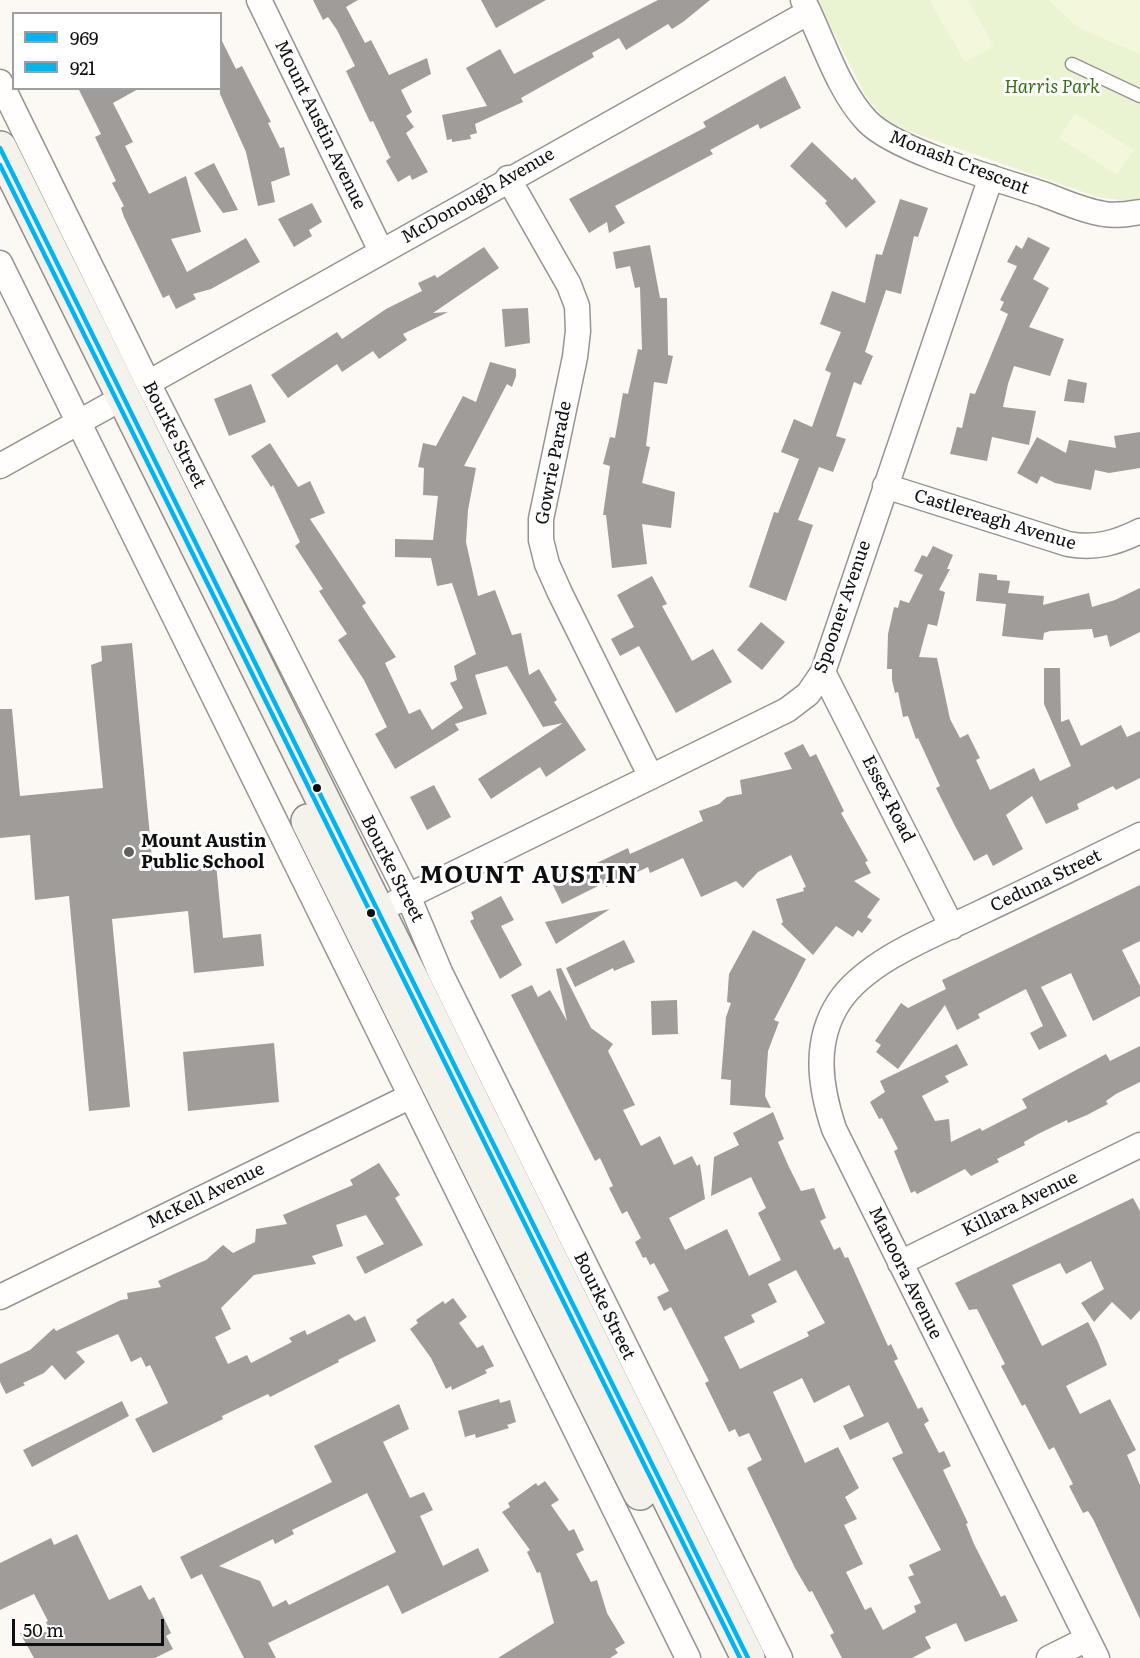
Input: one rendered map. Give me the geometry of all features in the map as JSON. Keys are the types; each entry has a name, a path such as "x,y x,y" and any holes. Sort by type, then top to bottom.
{"main road":[{"name":"Bourke Street","path":"0,148 113,402 368,916 748,1658"},
{"name":"Bourke Street","path":"0,197 113,402"},
{"name":"Bourke Street","path":"368,916 722,1658"}],"street":[{"name":"Mount Austin Avenue","path":"259,0 381,251"},
{"name":"McDonough Avenue","path":"0,466 381,251 806,6"},
{"name":"Monash Crescent","path":"806,6 848,93 867,121 895,141 991,177 1102,214 1122,215 1140,212"},
{"name":"Bourke Street","path":"0,82 113,402 411,1096 688,1658"},
{"name":"Spooner Avenue","path":"368,916 787,710 808,694 823,672 991,177"},
{"name":"Gowrie Parade","path":"508,178 569,285 577,306 578,331 575,357 545,493 541,540 547,564 560,593 651,777"},
{"name":"Bourke Street","path":"0,263 113,402 408,896 446,983 780,1658"},
{"name":"Castlereagh Avenue","path":"885,486 1068,544 1087,547 1104,545 1140,531"},
{"name":"Essex Road","path":"823,672 952,927"},
{"name":"Ceduna Street","path":"952,927 1140,835"},
{"name":"Manoora Avenue","path":"952,927 887,960 861,978 839,1003 826,1032 820,1063 823,1095 834,1129 1092,1648"},
{"name":"McKell Avenue","path":"0,1297 411,1096"},
{"name":"Killara Avenue","path":"900,1263 1140,1145"},
{"path":"1049,1658 1092,1648"}],"lane":[{"path":"1072,64 1140,96"}],"green space":[{"name":"Harris Park","path":"817,0 1140,0 1140,198 1126,201 1097,197 908,131 885,119 866,97"},
{"path":"929,0 968,0 994,46 965,62"},
{"path":"1049,0 1140,0 1140,54 1077,27"},
{"path":"1075,113 1134,150 1117,175 1059,138"}],"building":[{"path":"313,0 358,0 346,7 365,43 371,40 389,75 427,58 431,74 401,90 412,112 406,116 414,127 406,133 428,172 412,180 410,175 398,182 386,161 392,156 390,157 373,121 370,122 346,71 355,66 337,30 328,17 323,20"},
{"path":"481,0 546,0 496,28"},
{"path":"658,0 710,0 672,29 668,24 626,50 619,38 592,53 594,57 521,98 523,102 475,124 477,133 470,135 471,139 452,142 452,139 447,140 442,115 487,106 466,68 500,49 514,74"},
{"path":"222,41 236,69 242,66 271,122 268,123 280,148 284,147 290,175 271,182 275,202 258,206 246,152 220,94 222,90"},
{"path":"785,76 801,108 760,129 758,124 710,150 713,154 615,206 625,223 609,233 607,222 589,233 569,199 706,127 703,122"},
{"path":"79,90 136,90 113,103 133,142 125,146 149,194 186,176 201,232 171,239 187,272 246,238 260,262 211,289 193,294 196,299 176,309 169,295 163,298 124,217 121,208 124,206 112,183 116,181 95,137 101,134"},
{"path":"812,142 852,180 855,177 876,202 846,228 825,203 827,201 790,166"},
{"path":"214,163 238,210 223,213 194,173"},
{"path":"900,199 928,208 918,237 914,236 901,294 886,290 865,352 873,356 861,385 854,382 836,436 846,439 833,472 819,467 798,520 813,525 786,601 749,587 774,512 778,513 799,459 781,452 794,419 812,427 831,373 825,370 841,332 820,324 832,291 865,303 876,254 882,255"},
{"path":"312,203 322,222 309,230 312,236 294,247 278,219"},
{"path":"1028,237 1050,248 1033,279 1049,288 1029,327 1064,339 1050,376 1014,366 1008,384 1003,407 1036,411 1029,445 992,437 987,461 950,454 957,427 962,428 970,393 975,394 1008,314 1000,310 1004,302 1000,300 1017,266 1007,262 1016,245 1022,249"},
{"path":"650,245 660,298 667,298 668,355 673,356 667,384 654,382 646,446 650,447 642,483 675,492 671,528 642,524 647,564 612,568 606,515 603,515 610,466 603,464 610,437 615,438 623,393 628,394 638,349 642,350 640,287 635,288 630,266 616,269 613,252"},
{"path":"484,247 499,268 433,313 448,312 403,334 407,340 379,359 373,351 342,372 337,364 288,398 271,375 337,332 342,339 386,309 422,291 418,283 435,275 437,278"},
{"path":"528,308 530,343 505,347 502,309"},
{"path":"490,362 516,369 516,376 512,387 507,384 464,466 476,468 468,510 466,542 478,596 495,590 512,635 521,633 529,675 539,669 557,700 554,702 586,750 546,777 540,767 491,799 478,779 563,723 543,727 507,666 475,675 487,714 455,724 459,730 395,769 375,734 387,727 364,680 338,640 347,634 319,591 323,589 295,546 300,542 273,485 271,487 251,456 270,443 298,487 310,481 325,513 310,519 366,603 362,606 396,657 385,663 409,714 420,709 432,730 463,708 450,683 457,680 454,666 476,654 452,583 437,586 431,558 395,557 395,539 433,540 438,496 423,495 424,468 418,467 423,443 436,446 463,396 476,402"},
{"path":"1068,379 1087,383 1084,403 1064,401"},
{"path":"251,384 266,422 229,436 214,399"},
{"path":"1140,432 1140,468 1109,473 1095,470 1091,490 1055,483 1041,476 1037,484 1017,473 1037,437 1066,453 1069,440 1116,448 1114,436"},
{"path":"933,546 953,555 947,569 950,569 939,590 945,592 937,626 928,624 919,657 937,658 950,719 960,738 968,734 980,758 976,760 990,790 1034,768 1040,781 1071,766 1044,704 1044,668 1060,668 1061,722 1069,719 1081,746 1121,725 1127,737 1140,731 1140,778 1116,790 1113,786 1077,804 1079,809 1046,824 1032,796 1006,815 1023,849 993,866 987,854 974,861 956,828 936,788 940,786 918,738 916,739 908,716 903,717 898,692 895,693 892,680 892,669 887,669 888,634 894,607 898,608 900,600 909,603 923,575 914,571 922,555 927,557"},
{"path":"979,573 997,575 997,580 1010,581 1008,593 1044,596 1043,605 1089,593 1092,607 1115,600 1140,588 1140,632 1110,647 1107,635 1094,638 1092,629 1050,631 1044,633 1043,640 1002,636 1006,604 976,601"},
{"path":"652,576 667,604 662,606 692,661 713,649 732,682 676,713 639,646 620,656 611,639 634,627 617,595"},
{"path":"761,622 785,642 762,670 737,650"},
{"path":"132,643 153,869 216,863 223,938 261,934 264,966 194,973 188,911 112,919 130,1107 89,1111 69,896 35,900 30,835 0,838 0,709 12,709 20,796 103,788 91,665 102,661 101,646"},
{"path":"803,744 810,757 816,754 844,811 841,813 868,861 865,862 871,873 854,881 880,899 867,917 872,920 862,933 858,930 853,937 836,926 813,955 781,924 783,922 776,899 804,891 803,888 806,887 791,855 758,872 743,888 736,881 701,897 683,858 650,873 648,867 606,887 604,883 562,904 550,879 569,869 572,875 628,848 630,854 703,821 699,811 719,804 727,797 742,794 740,780 792,769 784,753"},
{"path":"434,785 451,817 427,830 410,797"},
{"path":"1140,885 1140,941 1122,950 1140,986 1140,996 1093,1021 1071,973 1041,987 1067,1036 1039,1050 1030,1033 1043,1026 1026,989 978,1014 980,1018 957,1030 945,1005 898,1069 876,1052 881,1045 875,1041 901,1003 908,1008 946,989 942,980"},
{"path":"501,896 514,920 501,926 522,965 500,979 470,921 474,919 471,912"},
{"path":"610,909 556,944 545,922"},
{"path":"753,930 806,959 774,1020 779,1022 768,1051 765,1096 771,1108 730,1105 731,1080 721,1079 726,1017 731,1003 727,1002 729,974"},
{"path":"624,940 635,962 614,971 613,968 575,987 566,968"},
{"path":"561,968 591,1028 613,1044 608,1051 635,1105 623,1110 641,1146 660,1136 674,1165 692,1156 697,1166 700,1164 705,1199 669,1218 685,1250 727,1229 749,1276 781,1260 758,1213 766,1208 751,1177 711,1196 714,1157 739,1145 733,1133 773,1112 784,1139 778,1142 789,1167 801,1191 814,1188 826,1218 820,1221 834,1250 840,1247 845,1258 848,1257 888,1346 891,1344 898,1359 894,1361 918,1409 922,1407 929,1421 924,1424 939,1453 944,1451 951,1466 943,1470 968,1523 966,1524 974,1544 1001,1597 1005,1595 1018,1621 965,1642 956,1623 925,1637 931,1648 912,1658 842,1658 830,1635 834,1633 812,1591 809,1592 795,1568 747,1468 762,1460 749,1433 739,1437 735,1429 729,1432 705,1383 709,1381 671,1307 664,1311 657,1297 669,1291 654,1263 650,1265 646,1257 643,1258 635,1242 641,1238 627,1211 622,1214 609,1188 613,1186 600,1158 595,1161 511,995 532,985 538,997 550,990 567,1021 556,969","holes":["796,1270 825,1323 807,1332 809,1336 740,1369 724,1337 755,1322 751,1315 777,1302 768,1284","802,1378 814,1403 849,1385 864,1416 843,1426 850,1440 888,1422 903,1453 892,1458 941,1550 909,1565 914,1575 908,1577 921,1603 914,1606 916,1612 883,1630 871,1607 865,1610 846,1572 863,1564 844,1525 857,1519 845,1497 859,1488 838,1447 805,1463 773,1392"]},
{"path":"677,1000 678,1034 652,1035 651,1001"},
{"path":"274,1043 279,1102 188,1111 183,1052"},
{"path":"957,1044 968,1065 945,1076 949,1082 922,1096 935,1121 949,1119 951,1142 980,1128 982,1131 1027,1108 1022,1099 1106,1054 1110,1061 1140,1046 1140,1082 1116,1094 1106,1101 1108,1104 1087,1115 1068,1123 1067,1120 1038,1134 1024,1142 1025,1145 997,1159 999,1162 971,1176 965,1169 917,1194 915,1191 911,1193 894,1151 898,1149 882,1118 879,1119 870,1102 885,1092 880,1081"},
{"path":"379,1163 400,1195 395,1198 423,1245 365,1274 356,1257 384,1244 366,1215 336,1225 343,1246 312,1256 316,1264 254,1275 221,1308 231,1329 215,1337 228,1364 247,1355 251,1363 292,1342 289,1338 305,1330 307,1335 349,1314 355,1321 365,1316 376,1341 270,1397 268,1394 222,1416 223,1419 153,1453 135,1419 168,1403 150,1365 146,1367 141,1357 131,1362 118,1334 76,1352 85,1362 65,1380 52,1365 44,1373 23,1383 25,1385 6,1394 0,1382 0,1364 30,1350 54,1328 56,1331 121,1300 128,1299 127,1293 161,1287 158,1281 206,1260 223,1245 233,1253 255,1242 256,1229 287,1224 283,1215 353,1185 350,1180"},
{"path":"1133,1198 1140,1211 1140,1310 1131,1320 1112,1302 1094,1322 1081,1303 1104,1289 1091,1261 1066,1274 1060,1263 1012,1285 1042,1346 1088,1322 1107,1365 1066,1386 1080,1414 1110,1399 1136,1450 1127,1455 1140,1485 1140,1619 1093,1519 1088,1511 1083,1513 1069,1486 1073,1484 1054,1447 1049,1450 1025,1404 1022,1406 1001,1366 1005,1364 977,1309 969,1310 955,1283"},
{"path":"453,1298 467,1317 459,1323 477,1348 483,1345 494,1366 485,1370 487,1373 452,1390 451,1386 446,1389 431,1358 410,1329 418,1323 416,1320 443,1301 445,1304"},
{"path":"499,1399 500,1403 510,1400 516,1422 507,1425 509,1428 476,1438 475,1434 465,1437 458,1411"},
{"path":"122,1401 129,1416 32,1467 23,1450"},
{"path":"399,1404 409,1429 383,1442 410,1498 424,1492 433,1510 420,1516 443,1566 478,1548 489,1571 402,1614 388,1585 268,1643 276,1658 244,1658 202,1574 191,1579 180,1557 332,1482 314,1446","holes":["367,1493 396,1552 289,1605 286,1600 273,1607 260,1581 219,1566 273,1539 275,1544 294,1534 292,1530"]},
{"path":"545,1481 559,1500 551,1505 569,1531 574,1529 584,1550 576,1554 591,1582 597,1580 607,1613 625,1643 615,1649 618,1653 610,1658 498,1658 554,1623 540,1572 537,1573 527,1552 530,1550 502,1512 510,1507 508,1503 536,1483 538,1486"},
{"path":"77,1534 109,1600 141,1585 149,1600 154,1597 171,1633 166,1636 173,1649 155,1658 34,1658 20,1633 51,1632 46,1622 48,1621 34,1594 0,1610 0,1563 51,1538 54,1545"}],"transit line":[{"name":"969","path":"0,148 748,1658"},
{"name":"921","path":"0,165 740,1658"}],"place":[{"name":"Mount Austin Public School","path":"129,852"}],"district":[{"name":"MOUNT AUSTIN","path":"529,876"}]}
